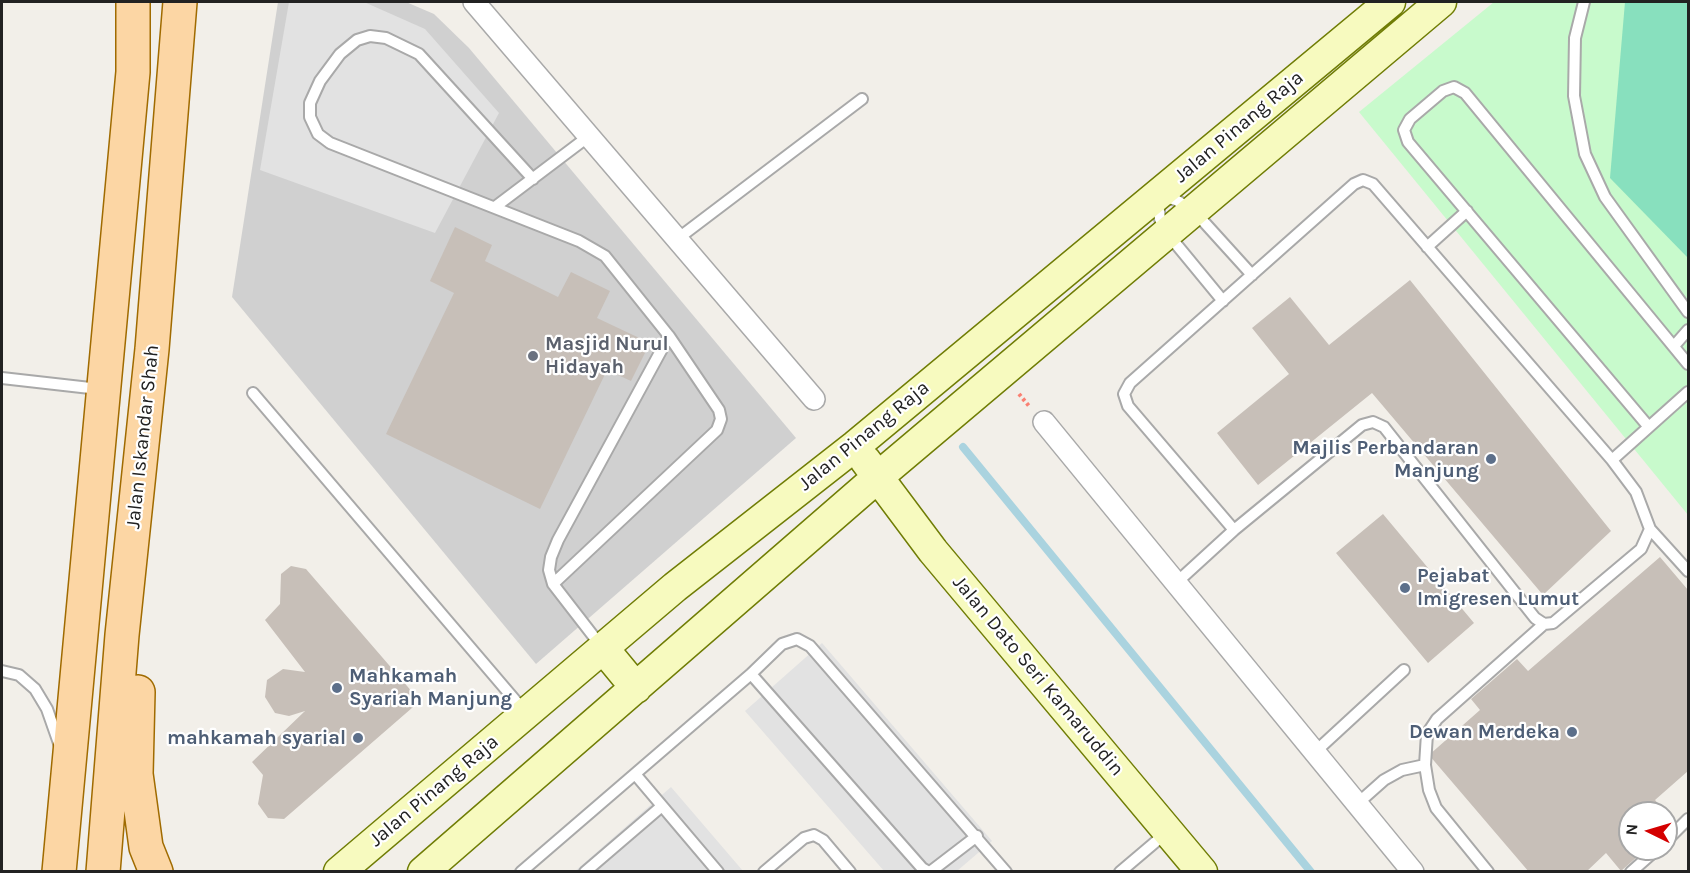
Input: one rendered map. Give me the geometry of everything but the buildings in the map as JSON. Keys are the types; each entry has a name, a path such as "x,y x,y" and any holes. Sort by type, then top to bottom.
{"main road":[{"path":"59,869 133,72 133,2"},
{"name":"Jalan Iskandar Shah","path":"103,872 122,635 141,456 179,39 180,2"},
{"name":"Jalan Pinang Raja","path":"339,872 675,587 855,446 1390,2"},
{"name":"Jalan Pinang Raja","path":"423,872 878,477 1441,2"},
{"name":"Jalan Dato Seri Kamaruddin","path":"855,446 933,551 1202,872"},
{"path":"141,456 136,774 146,847 156,872"},
{"path":"603,648 636,688"}],"street":[{"path":"179,39 198,2"},
{"path":"474,2 814,399"},
{"path":"1044,422 1413,872"}],"lane":[{"path":"1584,2 1575,38 1574,96 1585,154 1605,197 1689,312"},
{"path":"533,179 419,54 386,38 370,36 357,39 340,54 320,81 310,103 310,117 318,134 330,143 579,241 605,256 669,336 718,410 721,419 717,430 553,584"},
{"path":"1648,426 1408,142 1404,130 1410,119 1443,91 1454,87 1465,93 1689,364"},
{"path":"676,240 862,99"},
{"path":"495,207 589,136"},
{"path":"1234,530 1128,406 1124,394 1130,383 1354,184 1363,180 1373,184 1612,460 1636,492 1650,529 1689,571"},
{"path":"1223,301 1167,233 1160,219 1157,195 1176,200 1194,211 1252,275"},
{"path":"1427,247 1467,211"},
{"path":"1674,346 1689,330"},
{"path":"603,648 553,584 549,570 558,540 669,336"},
{"path":"2,378 102,389"},
{"path":"1612,460 1689,392"},
{"path":"253,393 526,713"},
{"path":"1176,582 1234,530 1362,425 1373,422 1384,427 1535,618 1544,624"},
{"path":"1488,872 1436,808 1429,790 1425,765 1427,734 1437,719 1544,624 1553,623 1641,549 1650,529"},
{"path":"520,872 751,674 782,644 797,639 810,646 1006,872"},
{"path":"1314,752 1404,670"},
{"path":"2,671 19,675 35,689 47,709 68,769"},
{"path":"751,674 922,868 929,872 977,836"},
{"path":"1357,804 1384,780 1402,770 1425,765"},
{"path":"635,774 718,872"},
{"path":"585,872 662,806"},
{"path":"1678,830 1689,819"},
{"path":"1120,872 1168,831"},
{"path":"764,872 804,838 814,835 823,840 850,872"},
{"path":"1630,872 1643,861"}],"path":[{"path":"1000,373 1044,422"}],"shaded area":[{"path":"278,2 406,2 434,14 469,48 796,438 536,664 232,297"},
{"path":"289,2 364,2 425,29 499,113 435,233 260,170"},
{"path":"822,643 992,841 957,871 884,871 745,711"},
{"path":"671,787 743,871 574,872"}],"green space":[{"path":"1494,2 1688,2 1688,515 1359,112"},
{"path":"1625,2 1688,2 1688,258 1610,178"}],"waterway":[{"path":"963,447 1311,872"}],"place":[{"name":"Masjid Nurul Hidayah","path":"533,356"},
{"name":"Majlis Perbandaran Manjung","path":"1491,459"},
{"name":"Pejabat Imigresen Lumut","path":"1405,588"},
{"name":"Mahkamah Syariah Manjung","path":"337,688"},
{"name":"Dewan Merdeka","path":"1572,732"},
{"name":"mahkamah syarial","path":"358,738"}]}
